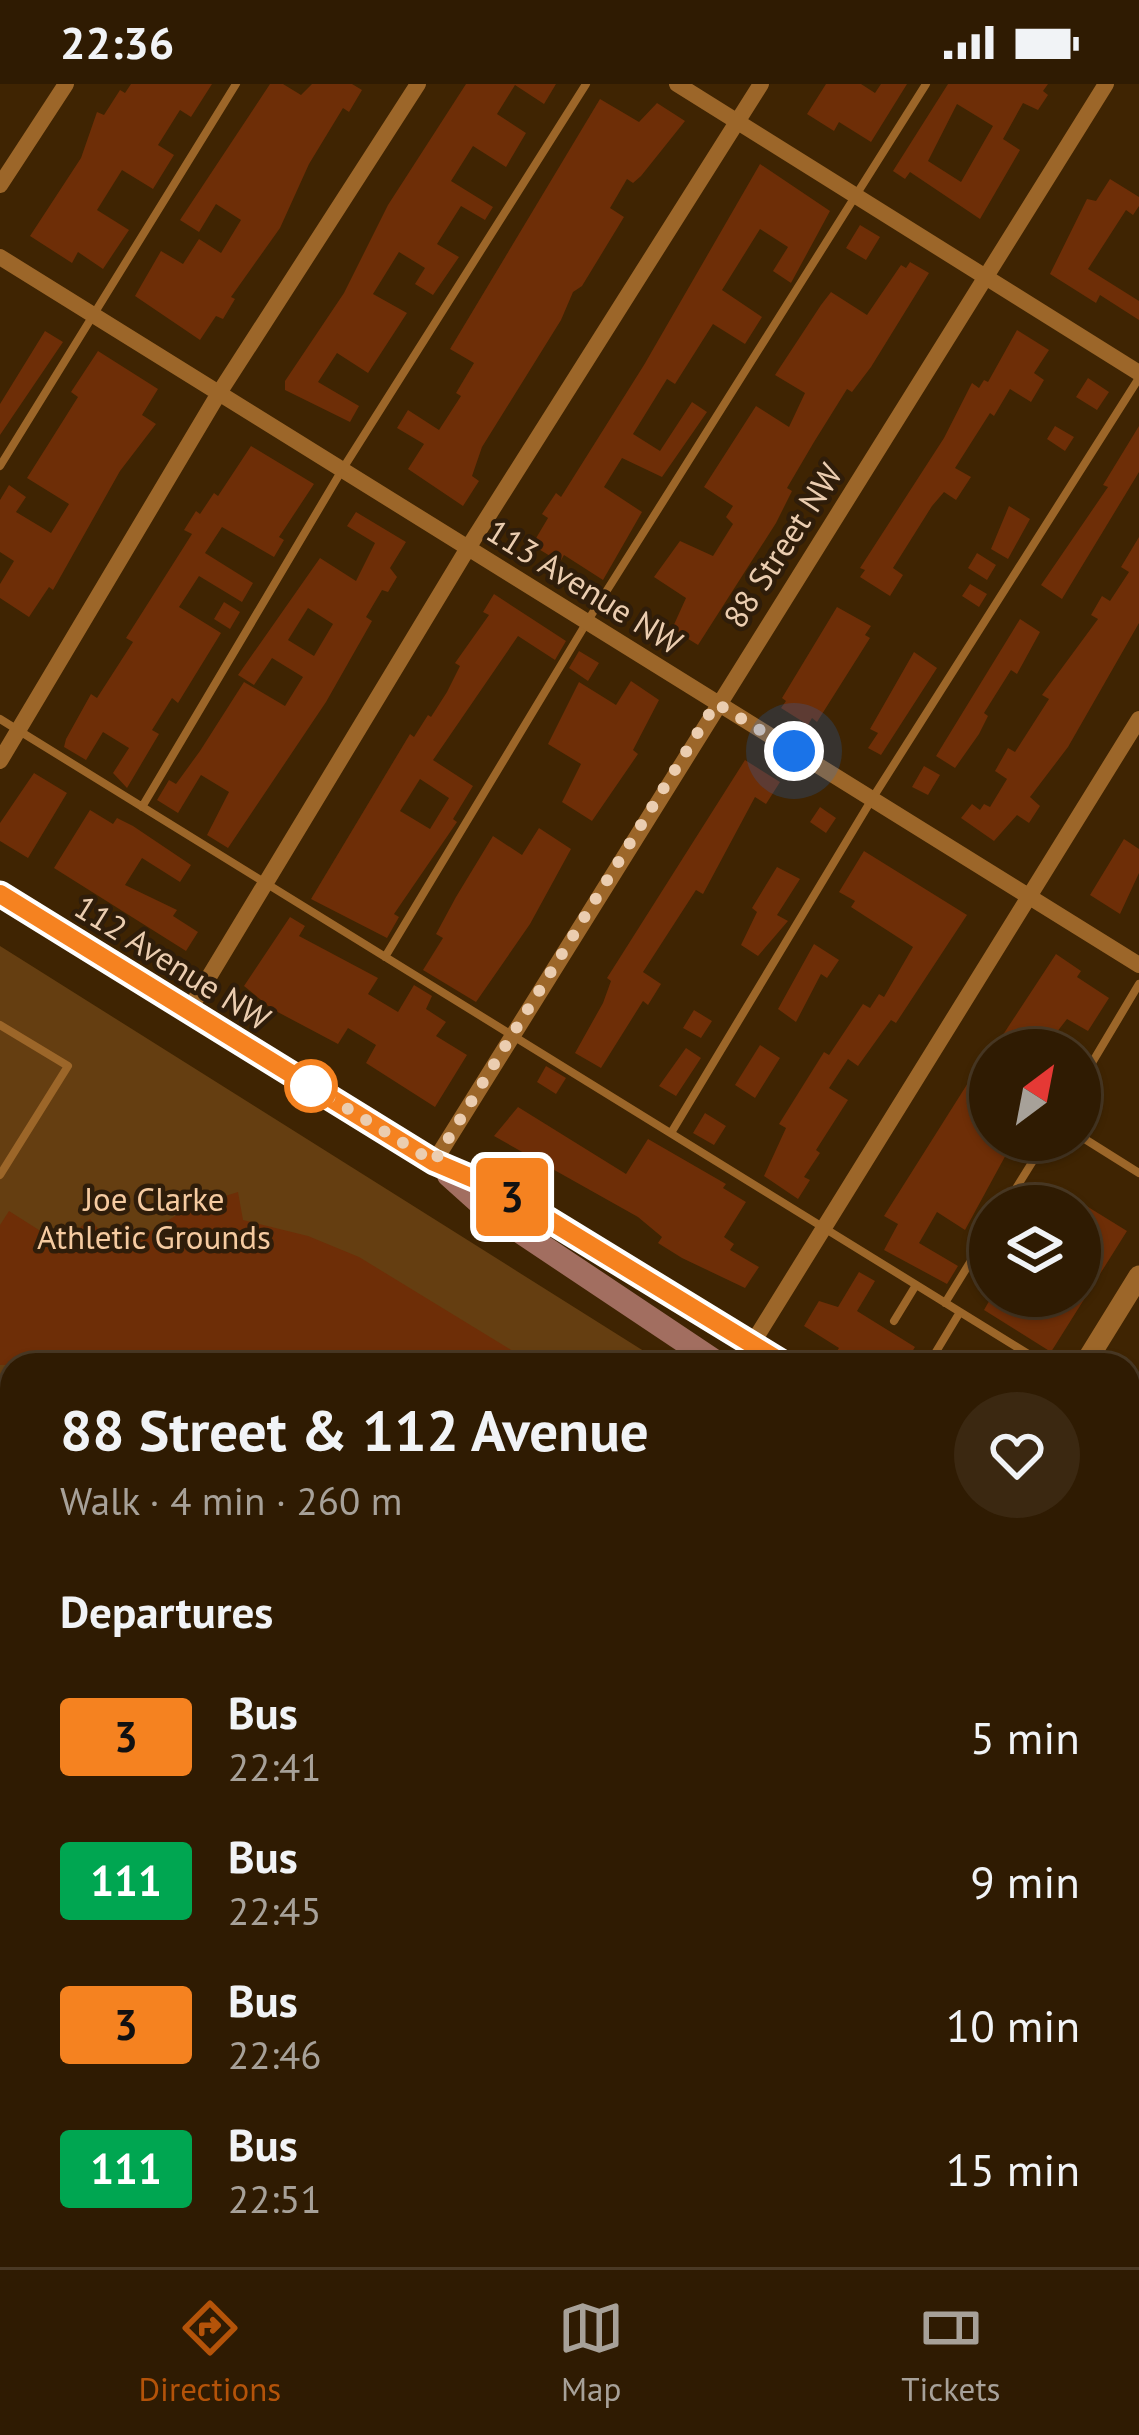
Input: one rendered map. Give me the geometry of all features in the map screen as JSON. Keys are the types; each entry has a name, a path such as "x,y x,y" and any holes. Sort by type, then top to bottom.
{"main road":[{"name":"112 Avenue NW","path":"0,894 434,1162 500,1190 767,1353"},
{"name":"112 Avenue NW","path":"434,1162 488,1210 702,1353"}],"street":[{"path":"0,185 66,84"},
{"path":"0,761 219,393 418,84"},
{"path":"677,84 1139,376"},
{"path":"189,1010 468,548 760,84"},
{"name":"88 Street NW","path":"434,1162 1106,84"},
{"name":"113 Avenue NW","path":"0,257 1139,965"},
{"path":"752,1344 1139,719"},
{"path":"1091,1353 1139,1276"}],"lane":[{"path":"0,466 236,84"},
{"path":"142,807 343,470 586,84"},
{"path":"386,957 587,622 926,84"},
{"path":"671,1133 872,799 1139,376"},
{"path":"0,719 1027,1353"},
{"path":"1101,1048 1139,984"},
{"path":"0,1025 68,1066 0,1175"},
{"path":"1101,1149 1139,1173"},
{"path":"945,1303 969,1264"},
{"path":"894,1321 916,1285"},
{"path":"935,1353 960,1312"}],"green space":[{"name":"Joe Clarke Athletic Grounds","path":"0,946 647,1353 0,1353"}],"building":[{"path":"131,84 212,84 191,117 180,110 158,145 174,155 153,189 122,170 97,210 129,230 103,269 78,252 72,263 30,236 81,158 97,112 104,115 120,90 125,93"},
{"path":"270,84 283,84 301,95 312,84 352,84 362,90 349,112 343,108 309,164 280,228 231,297 235,299 223,319 216,316 200,340 135,296 161,251 183,264 199,239 221,253 241,220 216,204 199,232 180,220"},
{"path":"466,84 556,84 544,104 515,85 497,114 526,133 506,167 473,146 451,181 493,207 485,220 461,206 437,244 459,257 433,295 415,284 425,268 399,252 373,294 407,313 368,373 337,353 318,382 359,406 350,422 285,390 285,381 344,293 388,205"},
{"path":"826,84 861,84 875,93 881,84 907,84 871,142 839,122 834,131 807,114"},
{"path":"948,84 1048,84 1043,91 1048,95 1038,110 1023,103 1003,139 1020,150 980,219 910,172 905,179 893,171","holes":["957,104 993,126 961,182 928,161"]},
{"path":"600,99 639,122 657,103 685,121 641,176 633,183 627,179 610,208 624,217 582,286 573,292 561,320 482,447 472,476 479,481 463,506 408,469 424,444 397,428 408,410 439,430 461,396 456,393 474,363 450,349"},
{"path":"760,164 830,211 791,283 773,271 788,247 760,229 722,290 762,317 745,344 713,324 675,384 667,379 633,434 660,451 692,402 707,412 662,477 622,458 604,487 642,512 603,580 564,555 560,562 532,545 548,518 542,514 556,493 561,497 644,365"},
{"path":"1110,179 1139,197 1139,206 1133,215 1126,210 1088,269 1139,301 1139,320 1100,295 1096,303 1050,274 1087,199 1096,201"},
{"path":"860,225 880,237 866,260 846,248"},
{"path":"910,262 929,273 871,367 852,392 847,389 814,442 787,488 792,491 776,523 698,645 672,629 686,598 654,577 680,541 713,556 733,524 726,517 733,506 704,487 756,406 789,427 805,393 775,375 831,292 867,315 901,265 906,268"},
{"path":"1017,330 1049,350 1034,373 1044,380 1031,402 1010,389 994,416 990,413 955,468 971,477 956,500 944,492 932,506 893,568 903,575 890,596 860,577 865,570 860,568 944,438 972,383 979,388 984,380 988,382"},
{"path":"45,331 63,342 0,435 0,404"},
{"path":"98,351 158,389 142,415 156,424 120,471 53,590 49,587 29,617 0,598 0,584 14,561 0,552 0,500 9,485 26,497 16,512 51,533 69,504 27,478 78,397 71,392"},
{"path":"1088,378 1109,392 1097,410 1076,397"},
{"path":"1055,426 1074,437 1065,451 1047,439"},
{"path":"1139,426 1139,472 1062,599 1041,585 1108,487 1103,485"},
{"path":"251,446 314,484 279,537 284,540 274,557 222,527 205,553 253,583 242,602 199,576 179,607 221,633 178,703 172,698 152,730 159,734 127,788 113,773 129,748 103,732 86,760 64,747 66,739 91,694 97,698 133,642 126,638 192,534 184,530 214,493 218,496"},
{"path":"1009,506 1030,519 1008,559 991,549"},
{"path":"356,512 406,542 390,568 397,577 388,592 382,590 366,617 372,621 326,702 228,848 207,835 229,792 201,775 178,813 157,800 169,780 176,784 244,682 285,706 303,677 272,658 254,685 238,675 320,558 356,581 375,543 347,526","holes":["308,608 333,624 314,656 288,640"]},
{"path":"1139,537 1139,623 1068,747 1030,797 1040,806 1029,823 1017,815 994,841 961,818 972,804 980,810 984,804 990,807 1007,779 995,771 1008,748 1015,752 1049,699 1042,695 1098,619 1091,615 1102,596 1110,601 1129,572 1121,567"},
{"path":"977,553 996,565 987,580 968,568"},
{"path":"970,584 987,594 979,607 962,596"},
{"path":"494,594 566,641 555,660 518,636 433,760 473,786 453,819 457,822 394,914 399,917 387,938 311,899 410,734 414,737 447,692 460,666 455,663 489,615 483,612","holes":["420,779 449,798 430,829 400,811"]},
{"path":"224,602 240,612 230,629 214,619"},
{"path":"837,607 871,626 865,635 870,638 817,722 812,718 808,725 781,708 786,701 782,698"},
{"path":"1020,619 1040,632 1017,674 1011,670 984,713 988,716 979,734 955,768 936,756"},
{"path":"579,651 599,663 588,681 569,668"},
{"path":"914,652 937,668 881,755 868,748 878,733 870,729"},
{"path":"631,681 659,700 633,750 638,754 592,821 562,802 581,764 548,744 579,682 616,705"},
{"path":"745,760 780,782 766,804 755,797 703,894 696,890 643,972 661,984 648,1005 643,1001 601,1068 575,1053 603,1003 611,981 607,978"},
{"path":"924,766 940,775 928,795 912,787"},
{"path":"34,773 67,793 28,858 0,841 0,823"},
{"path":"820,807 836,818 826,833 810,822"},
{"path":"90,810 113,824 117,818 133,826 191,865 180,882 142,858 125,885 177,910 173,916 198,932 186,951 54,868"},
{"path":"539,828 571,849 530,924 476,1002 423,970 443,938 436,934 493,836 522,855"},
{"path":"1124,839 1139,849 1139,873 1120,914 1090,895"},
{"path":"864,851 967,915 896,1023 891,1020 858,1066 848,1059 829,1088 848,1100 816,1150 820,1153 804,1177 810,1180 798,1199 764,1176 786,1128 779,1124 824,1052 829,1055 863,1004 870,1008 879,994 884,997 913,947 851,907 855,901 839,892"},
{"path":"777,867 800,879 777,915 788,921 758,956 741,945 757,912 752,908"},
{"path":"290,917 305,926 299,936 378,978 368,994 398,1012 414,985 432,996 426,1009 446,1022 436,1036 467,1055 435,1107 366,1063 376,1045 348,1028 338,1044 272,1009 244,986"},
{"path":"814,944 839,960 827,978 821,974 796,1022 778,1009"},
{"path":"1056,954 1081,971 1077,977 1109,998 1089,1029 1067,1019 1059,1029 1007,1029"},
{"path":"694,1010 712,1021 701,1038 683,1028"},
{"path":"760,1045 780,1058 755,1098 735,1085"},
{"path":"686,1048 701,1058 676,1096 659,1086"},
{"path":"546,1066 566,1078 556,1094 537,1082"},
{"path":"969,1081 969,1161 1003,1161 990,1185 969,1185 965,1230 937,1212 919,1243 958,1266 947,1284 884,1250 898,1224 884,1216"},
{"path":"518,1107 626,1174 648,1139 726,1184 723,1188 746,1202 724,1237 734,1244 730,1250 759,1267 745,1288 682,1258 658,1243 662,1237 638,1217 494,1136"},
{"path":"705,1113 726,1126 714,1145 693,1133"},
{"path":"238,1192 243,1220 308,1236 359,1257 516,1353 0,1353 0,1225 9,1211 61,1244 90,1219 117,1252 188,1208"},
{"path":"1101,1215 1127,1231 1101,1272"},
{"path":"859,1272 875,1281 857,1311 915,1347 911,1353 836,1353 839,1348 804,1326 819,1301 838,1307"},
{"path":"995,1317 1073,1317 1051,1352"}],"bus line":[{"name":"3","path":"0,894 434,1162 500,1190 766,1353"}],"route":[{"path":"311,1086 434,1162 716,703 794,751"}]}
